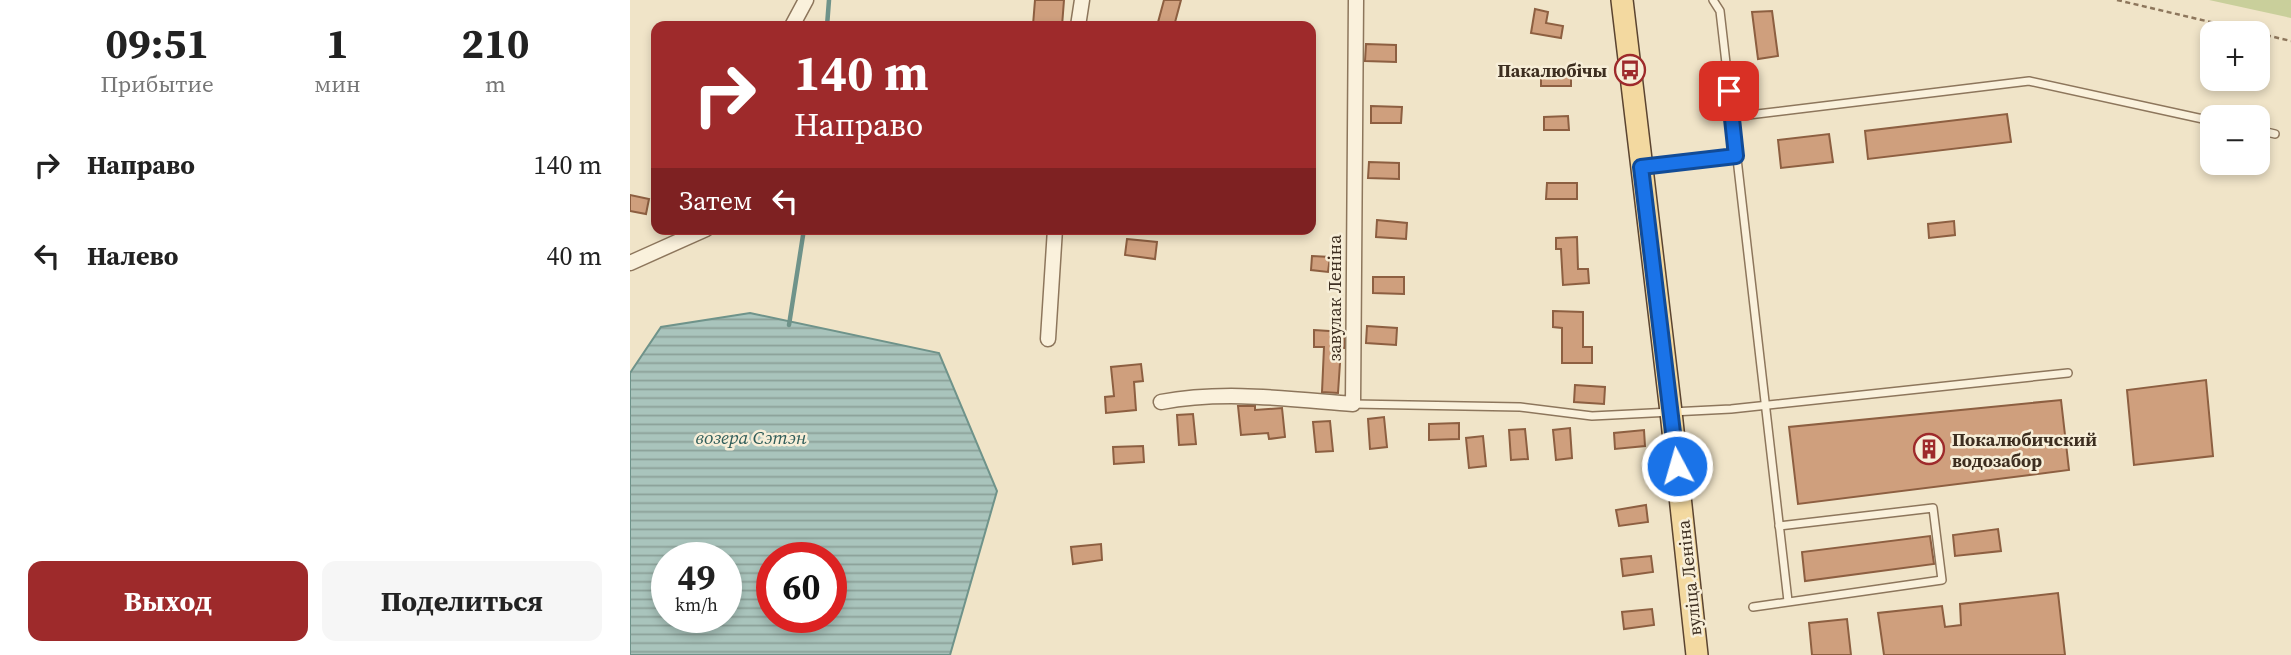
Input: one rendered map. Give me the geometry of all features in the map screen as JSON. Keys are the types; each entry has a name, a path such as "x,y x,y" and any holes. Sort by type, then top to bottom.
{"main road":[{"name":"вуліца Леніна","path":"1622,0 1697,655"}],"street":[{"path":"795,21 806,0"},
{"path":"1079,21 1082,0"},
{"name":"завулак Леніна","path":"1353,404 1356,0"},
{"path":"630,263 693,235"},
{"path":"1048,339 1055,235"},
{"path":"1161,402 1192,396 1244,396 1353,404"}],"lane":[{"path":"1713,0 1720,11 1788,601"},
{"path":"1732,117 2029,81 2200,118"},
{"path":"2270,133 2275,134"},
{"path":"1641,167 1736,156"},
{"path":"1353,404 1520,407 1592,416 1765,405 2068,373"},
{"path":"1753,607 1942,580 1933,508 1779,526"}],"path":[{"path":"2117,0 2291,41"}],"green space":[{"path":"2209,0 2291,0 2291,18"}],"water":[{"name":"возера Сэтэн","path":"750,313 939,353 997,491 950,655 630,655 630,373 661,327"}],"building":[{"path":"1035,0 1064,0 1062,21 1033,21"},
{"path":"1164,0 1181,0 1175,21 1158,21"},
{"path":"1535,9 1548,12 1546,23 1563,26 1561,38 1531,33"},
{"path":"1772,11 1778,56 1758,59 1752,12"},
{"path":"1366,44 1396,45 1396,62 1365,61"},
{"path":"1571,69 1571,86 1541,86 1541,70"},
{"path":"1371,106 1402,107 1401,123 1371,123"},
{"path":"2007,114 2011,142 1868,159 1865,131"},
{"path":"1568,116 1569,130 1544,130 1544,117"},
{"path":"1829,134 1833,162 1781,168 1778,140"},
{"path":"1369,162 1399,163 1399,179 1368,178"},
{"path":"1547,183 1577,183 1577,199 1546,199"},
{"path":"630,195 649,199 646,214 630,211"},
{"path":"1377,220 1407,223 1406,239 1376,237"},
{"path":"1954,221 1955,235 1929,238 1928,224"},
{"path":"1577,237 1578,269 1588,269 1589,283 1563,285 1561,249 1556,249 1556,238"},
{"path":"1127,239 1157,242 1155,259 1125,255"},
{"path":"1312,256 1330,257 1328,272 1311,270"},
{"path":"1373,277 1404,277 1404,294 1373,293"},
{"path":"1553,311 1583,312 1583,347 1592,347 1592,363 1562,363 1562,328 1553,327"},
{"path":"1367,326 1397,328 1396,345 1366,343"},
{"path":"1314,330 1344,332 1338,393 1322,392 1324,347 1314,347"},
{"path":"1141,364 1143,381 1134,382 1136,410 1106,413 1105,397 1114,396 1111,367"},
{"path":"2206,380 2213,456 2134,465 2127,390"},
{"path":"1575,385 1605,387 1604,404 1574,402"},
{"name":"Покалюбичский водозабор","path":"2061,400 2069,470 1798,504 1789,427"},
{"path":"1238,406 1255,406 1255,410 1282,408 1285,437 1269,439 1268,433 1241,435"},
{"path":"1193,414 1196,444 1179,445 1177,415"},
{"path":"1384,417 1387,447 1370,449 1368,419"},
{"path":"1330,421 1333,451 1316,452 1313,422"},
{"path":"1459,423 1459,439 1429,440 1429,424"},
{"path":"1570,428 1572,458 1556,460 1553,430"},
{"path":"1525,429 1528,459 1511,460 1509,430"},
{"path":"1644,430 1645,446 1615,449 1614,433"},
{"path":"1483,436 1486,466 1469,468 1466,438"},
{"path":"1143,446 1144,462 1114,464 1113,447"},
{"path":"1646,505 1648,522 1619,526 1616,510"},
{"path":"1998,529 2001,551 1955,556 1953,535"},
{"path":"1930,536 1934,564 1805,581 1802,552"},
{"path":"1101,544 1102,560 1073,564 1071,547"},
{"path":"1651,556 1653,572 1623,576 1621,559"},
{"path":"2058,593 2065,655 1884,655 1878,613 1942,606 1945,627 1961,625 1960,604"},
{"path":"1652,609 1654,625 1624,629 1622,612"},
{"path":"1847,619 1851,655 1812,655 1809,623"}],"waterway":[{"path":"827,21 829,0"},
{"path":"789,325 803,235"}],"place":[{"name":"Пакалюбічы","path":"1630,70"},
{"name":"Покалюбичский водозабор","path":"1929,449"}],"route":[{"path":"1677,466 1641,167 1736,156 1729,91"}]}
